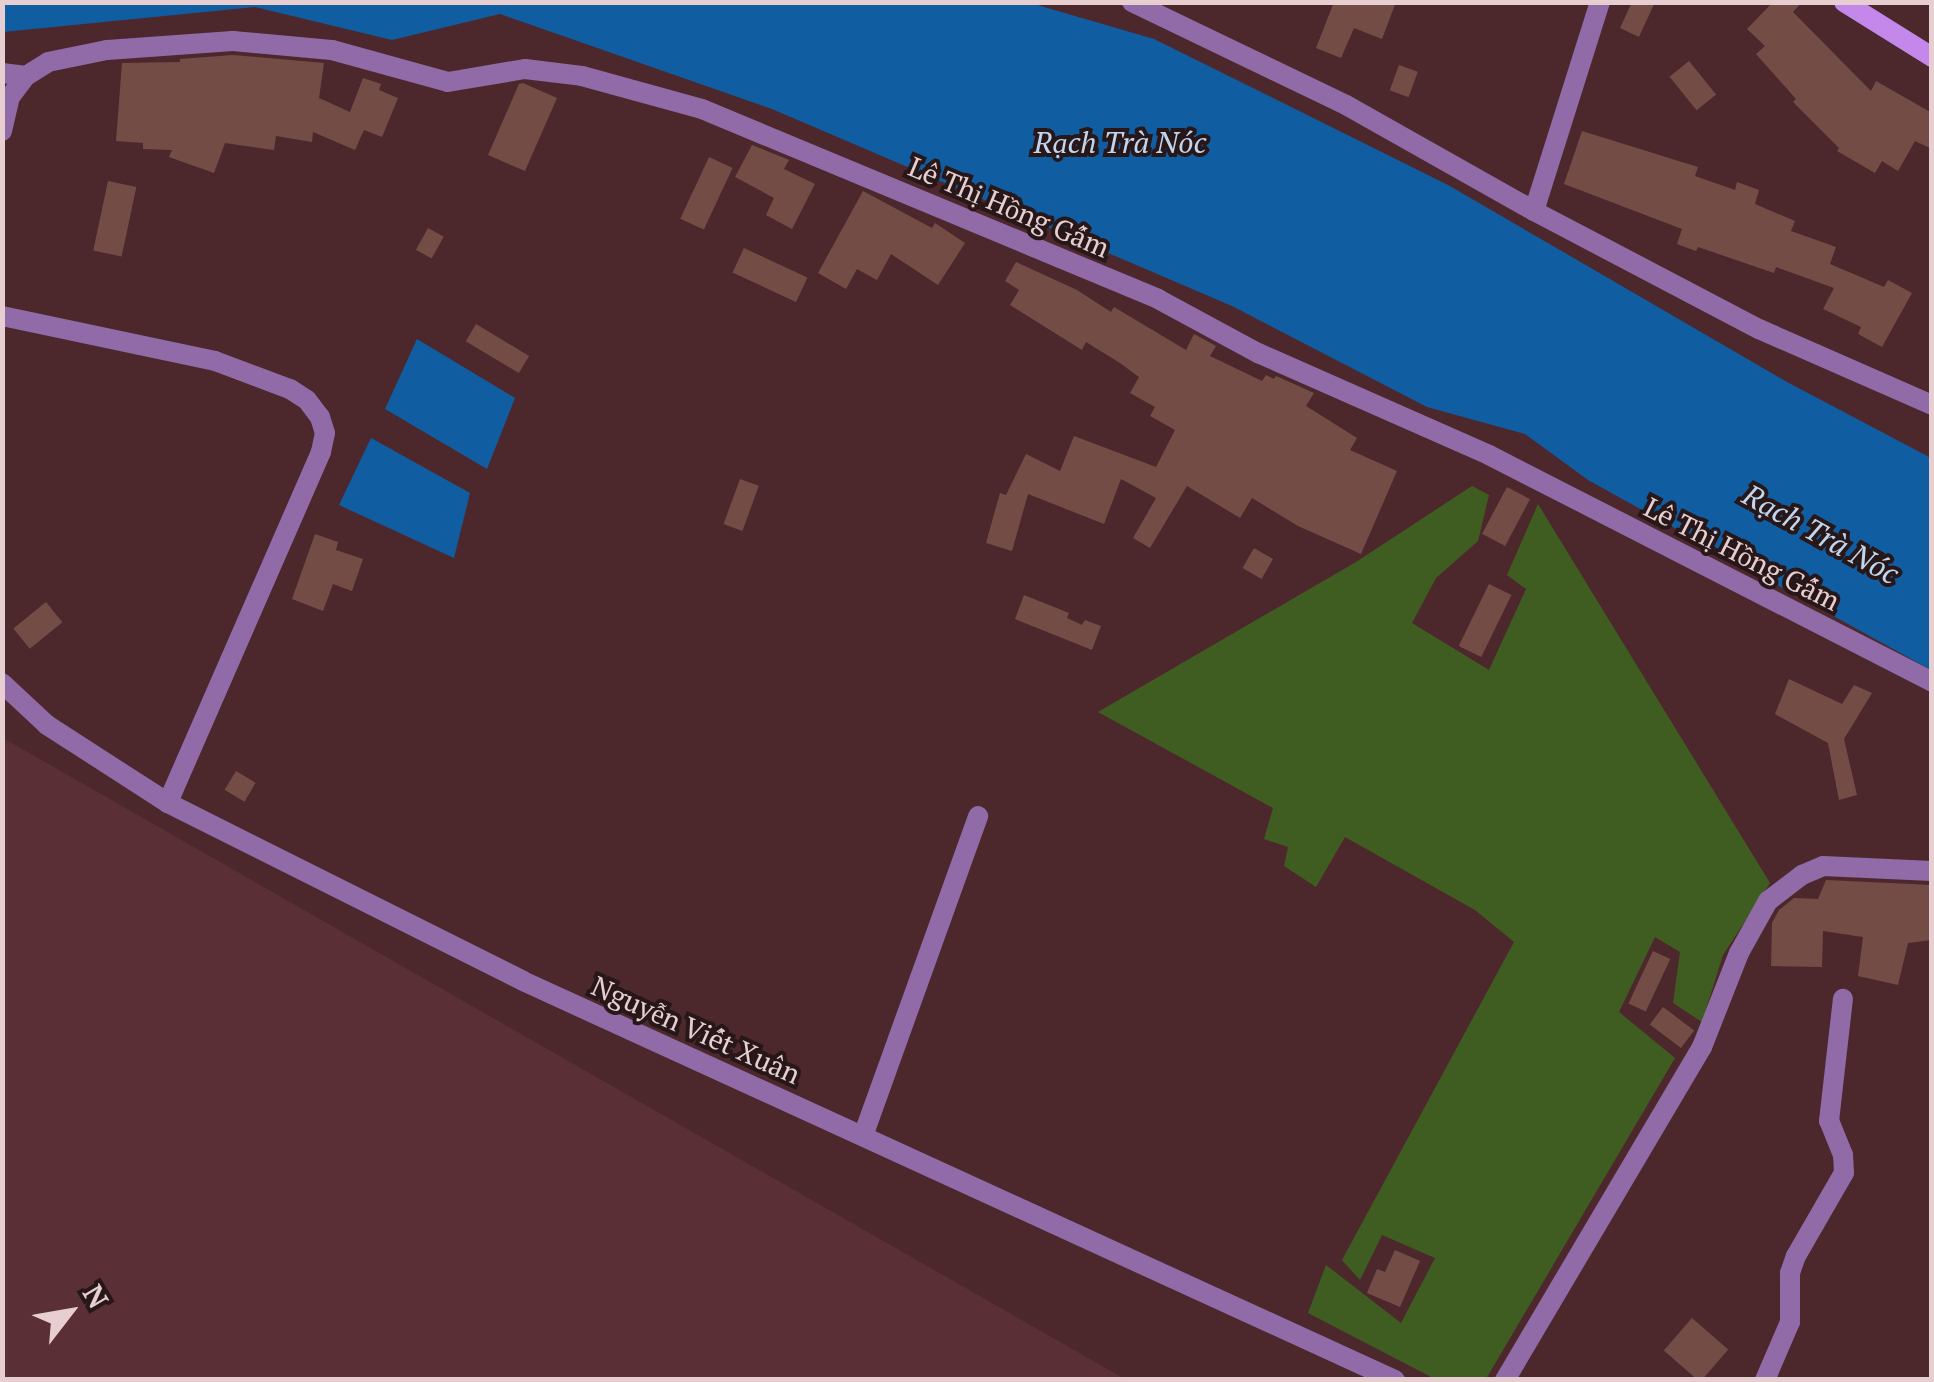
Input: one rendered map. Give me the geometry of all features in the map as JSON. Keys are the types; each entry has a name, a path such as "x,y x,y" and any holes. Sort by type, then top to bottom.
{"main road":[{"path":"1844,2 1932,57"}],"street":[{"path":"1132,2 1346,105 1534,211 1760,329 1932,405"},
{"path":"1534,211 1600,2"},
{"name":"Lê Thị Hồng Gấm","path":"2,73 26,76 48,62 107,50 233,41 332,50 448,82 525,69 582,76 702,109 1158,298 1258,353 1489,455 1932,682"},
{"path":"2,131 10,97 26,76"},
{"path":"2,316 215,361 290,388 308,400 320,418 325,433 321,452 168,803"},
{"name":"Nguyễn Viết Xuân","path":"2,682 47,725 168,803 523,981 1395,1380"},
{"path":"863,1136 978,816"},
{"path":"1505,1380 1702,1047 1738,953 1768,901 1802,875 1823,866 1932,871"},
{"path":"1765,1380 1790,1322 1790,1274 1796,1256 1844,1174 1843,1155 1829,1121 1843,999"}],"shaded area":[{"path":"3,738 1125,1379 3,1379"}],"green space":[{"path":"1472,486 1489,495 1478,541 1436,578 1412,623 1489,670 1526,589 1507,575 1538,504 1770,883 1723,955 1702,1022 1673,1003 1680,952 1655,937 1619,1012 1675,1058 1486,1379 1435,1379 1308,1313 1326,1265 1401,1323 1435,1258 1382,1235 1360,1280 1342,1260 1514,942 1475,910 1345,837 1316,887 1284,866 1288,847 1264,839 1273,808 1098,712 1356,562"}],"water":[{"name":"Rạch Trà Nóc","path":"3,2 1027,2 1154,39 1448,185 1787,382 1931,458 1931,670 1588,480 1525,434 1427,407 1232,306 772,109 500,14 392,40 255,7 3,32"},
{"path":"417,339 515,398 487,469 385,409"},
{"path":"371,438 470,493 454,558 339,505"}],"building":[{"path":"1334,2 1396,2 1382,39 1354,28 1341,58 1316,48"},
{"path":"1632,2 1655,2 1639,37 1620,28"},
{"path":"1773,2 1802,2 1793,12 1871,91 1876,81 1932,113 1932,149 1915,141 1898,171 1882,161 1875,173 1837,151 1839,148 1793,102 1796,99 1756,54 1765,46 1747,29"},
{"path":"233,55 324,63 319,98 350,112 363,78 381,84 379,90 398,98 382,137 364,130 355,150 313,132 312,142 276,136 274,150 225,143 214,173 169,157 172,150 143,149 143,143 116,141 122,63 180,62"},
{"path":"1689,61 1716,94 1697,110 1670,77"},
{"path":"1399,65 1418,72 1409,97 1390,90"},
{"path":"519,84 557,98 525,171 488,155"},
{"path":"1582,131 1698,167 1695,176 1735,190 1737,182 1759,190 1755,204 1795,221 1791,231 1836,247 1830,264 1884,287 1888,280 1912,293 1882,347 1858,334 1861,327 1823,309 1834,288 1776,267 1774,273 1698,247 1696,251 1677,244 1682,229 1564,184"},
{"path":"752,145 789,160 784,169 815,184 792,229 766,215 774,198 735,177"},
{"path":"709,157 733,168 704,230 680,219"},
{"path":"108,181 136,187 122,256 93,250"},
{"path":"863,191 932,228 935,223 965,243 938,285 891,254 877,280 857,269 846,289 818,273"},
{"path":"428,228 444,237 432,259 416,250"},
{"path":"744,248 807,278 796,302 733,272"},
{"path":"1016,262 1077,290 1111,312 1114,307 1186,350 1194,334 1216,346 1210,356 1262,381 1266,375 1274,379 1276,376 1314,393 1306,406 1357,438 1350,450 1397,471 1361,554 1298,526 1252,498 1240,518 1187,486 1150,548 1133,538 1156,498 1121,479 1104,524 1028,494 1012,551 986,543 1000,493 1006,495 1026,454 1060,471 1074,436 1156,467 1175,430 1150,416 1155,407 1130,393 1139,377 1086,342 1082,350 1010,305 1019,290 1005,281"},
{"path":"476,324 529,356 519,373 466,341"},
{"path":"740,479 759,486 742,531 724,524"},
{"path":"1507,487 1530,499 1505,546 1482,534"},
{"path":"315,534 338,542 336,550 363,559 352,591 333,584 323,611 292,599"},
{"path":"1254,548 1273,559 1262,579 1242,568"},
{"path":"1489,584 1511,595 1481,657 1459,646"},
{"path":"1024,595 1069,613 1067,618 1082,625 1085,620 1101,626 1092,650 1015,619"},
{"path":"46,602 62,622 30,649 13,628"},
{"path":"1789,679 1842,704 1854,685 1872,693 1844,739 1857,795 1839,800 1828,743 1775,714"},
{"path":"236,771 256,783 244,802 225,790"},
{"path":"1826,880 1932,885 1932,940 1908,943 1898,985 1858,976 1863,937 1823,931 1822,967 1771,966 1772,923 1779,910 1794,898 1818,899"},
{"path":"1653,951 1670,959 1646,1012 1628,1004"},
{"path":"1663,1007 1694,1030 1681,1048 1650,1025"},
{"path":"1395,1250 1420,1261 1400,1307 1367,1293 1377,1269 1385,1272"},
{"path":"1692,1318 1728,1349 1702,1380 1664,1350"}]}
